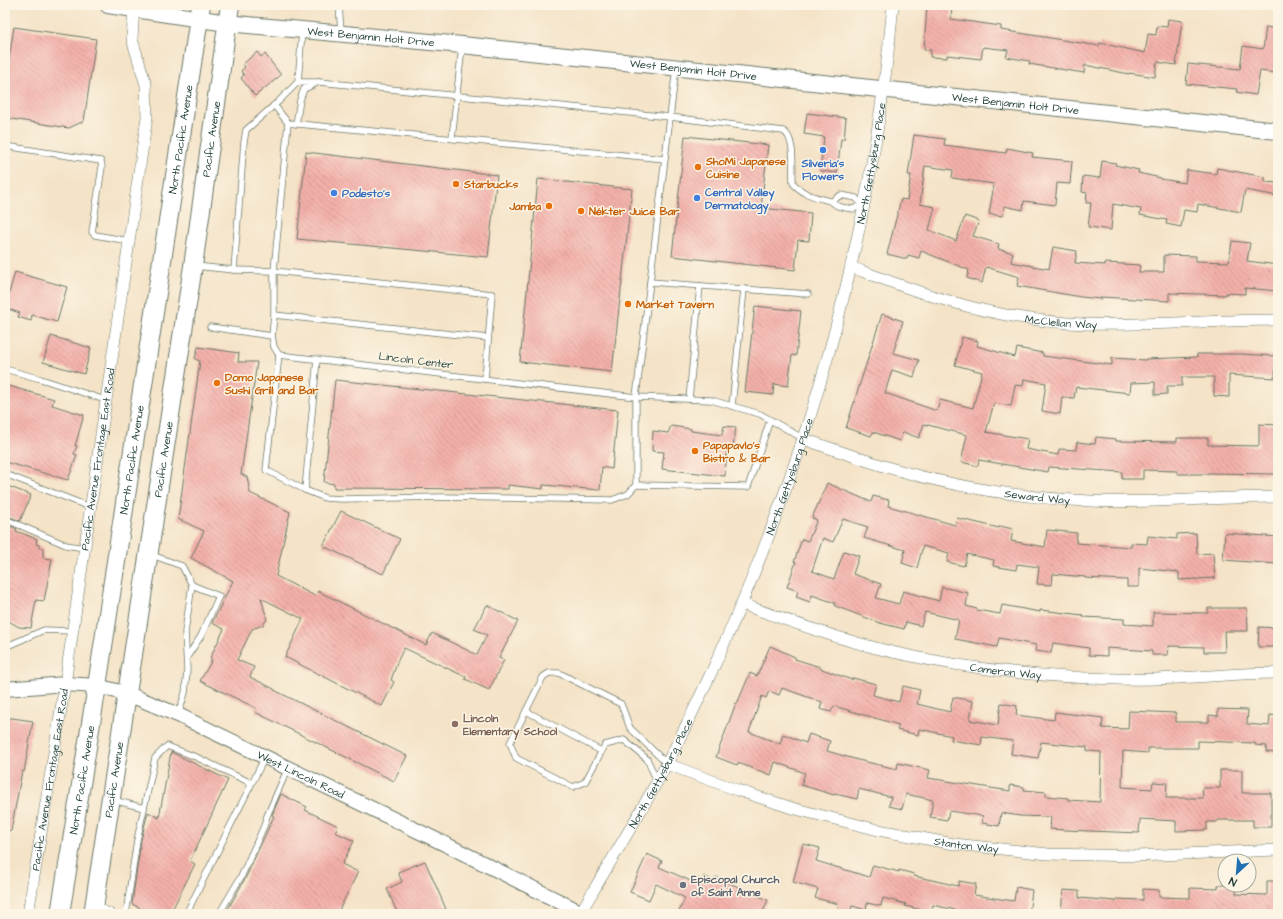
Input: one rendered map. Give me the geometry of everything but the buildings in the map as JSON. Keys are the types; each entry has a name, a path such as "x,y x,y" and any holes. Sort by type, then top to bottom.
{"main road":[{"name":"West Benjamin Holt Drive","path":"108,5 200,12 227,23 462,45 1278,131"},
{"name":"Pacific Avenue","path":"99,912 111,800 193,266 230,5"},
{"name":"North Pacific Avenue","path":"60,914 97,686 200,12"}],"street":[{"name":"North Gettysburg Place","path":"583,913 667,764 706,683 742,604 772,530 804,439 827,363 851,267 888,61 893,5"},
{"name":"Pacific Avenue Frontage East Road","path":"28,914 72,632 147,117 146,85 132,39 133,7"},
{"name":"McClellan Way","path":"851,267 949,301 1000,313 1037,319 1082,324 1144,325 1242,320 1278,320"},
{"name":"Seward Way","path":"804,439 896,470 937,480 1009,494 1089,501 1136,502 1278,497"},
{"name":"Cameron Way","path":"742,604 818,631 891,651 953,664 1027,674 1119,679 1278,673"},
{"name":"West Lincoln Road","path":"5,689 64,684 97,686 128,694 178,715 449,846 583,913"},
{"name":"Stanton Way","path":"667,764 737,790 792,808 878,830 954,844 1048,854 1137,856 1278,850"}],"lane":[{"path":"338,5 341,34"},
{"path":"234,270 246,130 298,82 302,30"},
{"path":"452,138 462,45"},
{"path":"274,105 288,123 274,271 274,315 272,336 274,347 279,355 266,470 321,497 342,499 442,497 612,500 628,494 636,485 636,397 676,68"},
{"path":"298,82 320,82 457,95 780,130 786,132 792,145 793,183 801,191 821,199 832,201 838,206 854,209 863,204 856,198 841,195 832,201"},
{"path":"296,124 300,100 304,89 320,82"},
{"path":"288,123 665,159"},
{"path":"5,146 101,160 102,167 92,232 95,235 129,241"},
{"path":"193,266 234,270 274,271 492,294 485,379"},
{"path":"650,282 808,294"},
{"path":"689,399 700,286"},
{"path":"732,406 744,289"},
{"path":"274,315 488,338"},
{"path":"210,327 272,336"},
{"name":"Lincoln Center","path":"279,355 636,397 711,400 760,414 804,439"},
{"path":"305,490 317,359"},
{"path":"5,369 105,400"},
{"path":"636,485 748,487 770,420"},
{"path":"5,474 90,507"},
{"path":"5,519 66,545 84,548"},
{"path":"149,554 182,566 192,585 185,632 187,658 185,693 178,715"},
{"path":"187,658 201,636 219,596 192,585"},
{"path":"5,647 44,630 72,632"},
{"path":"657,781 647,760 624,740 605,745 584,782 573,787 516,758 510,743 543,678 549,672 559,673 621,704 630,728 667,764"},
{"path":"526,711 602,751"},
{"path":"126,914 137,840 155,758 168,746 196,757 251,783"},
{"path":"186,914 265,757"},
{"path":"219,914 242,875 264,826 266,816 288,768"},
{"path":"111,800 144,808"}],"place":[{"name":"Silveria's Flowers","path":"823,150"},
{"name":"ShoMi Japanese Cuisine","path":"698,167"},
{"name":"Starbucks","path":"456,184"},
{"name":"Podesto's","path":"334,193"},
{"name":"Central Valley Dermatology","path":"697,198"},
{"name":"Jamba","path":"549,206"},
{"name":"Nékter Juice Bar","path":"581,211"},
{"name":"Market Tavern","path":"628,304"},
{"name":"Domo Japanese Sushi Grill and Bar","path":"217,383"},
{"name":"Papapavlo's Bistro & Bar","path":"695,451"},
{"name":"Lincoln Elementary School","path":"455,724"},
{"name":"Episcopal Church of Saint Anne","path":"683,885"}]}
